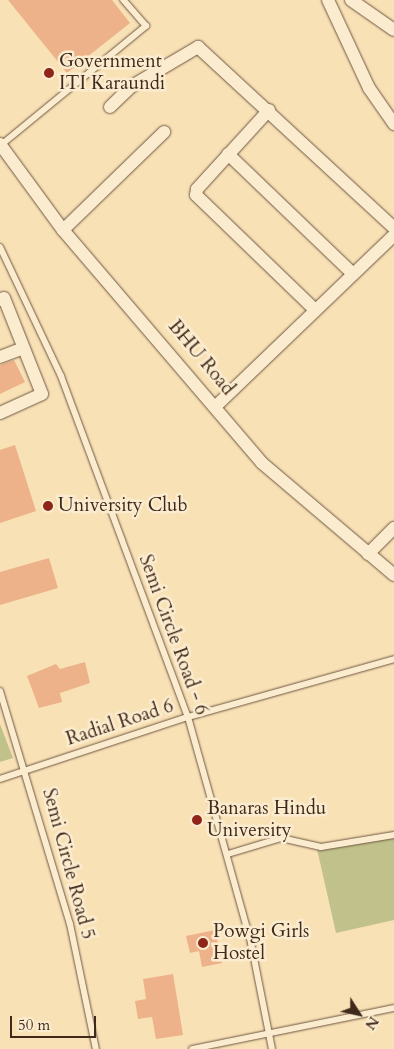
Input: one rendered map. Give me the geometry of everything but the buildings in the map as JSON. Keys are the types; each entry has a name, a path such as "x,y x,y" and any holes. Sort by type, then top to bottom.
{"street":[{"path":"328,0 369,88 394,124"},
{"path":"351,0 394,30"},
{"path":"110,107 132,86 198,47 269,110 394,228"},
{"path":"269,110 228,154 196,195 314,309"},
{"path":"63,230 164,132"},
{"name":"BHU Road","path":"0,144 63,230 216,405 262,463 394,575"},
{"path":"228,154 352,272"},
{"path":"216,405 352,272 394,235"},
{"path":"0,300 4,298 42,394 0,413"},
{"path":"0,357 23,348"},
{"path":"368,554 394,528"}],"lane":[{"path":"0,144 146,26 123,0"},
{"name":"Semi Circle Road - 6","path":"0,247 61,376 188,717 228,854 272,1049"},
{"name":"Radial Road 6","path":"0,779 188,717 394,659"},
{"name":"Semi Circle Road 5","path":"0,690 27,770 70,924 96,1049"},
{"path":"228,854 281,838 322,847 394,835"},
{"path":"192,1049 269,1037 394,1008"}],"green space":[{"path":"0,724 13,758 0,762"},
{"path":"394,832 394,920 336,933 317,849"}],"place":[{"name":"Government ITI Karaundi","path":"49,73"},
{"name":"University Club","path":"48,506"},
{"name":"Banaras Hindu University","path":"197,820"},
{"name":"Powgi Girls Hostel","path":"203,943"}]}
